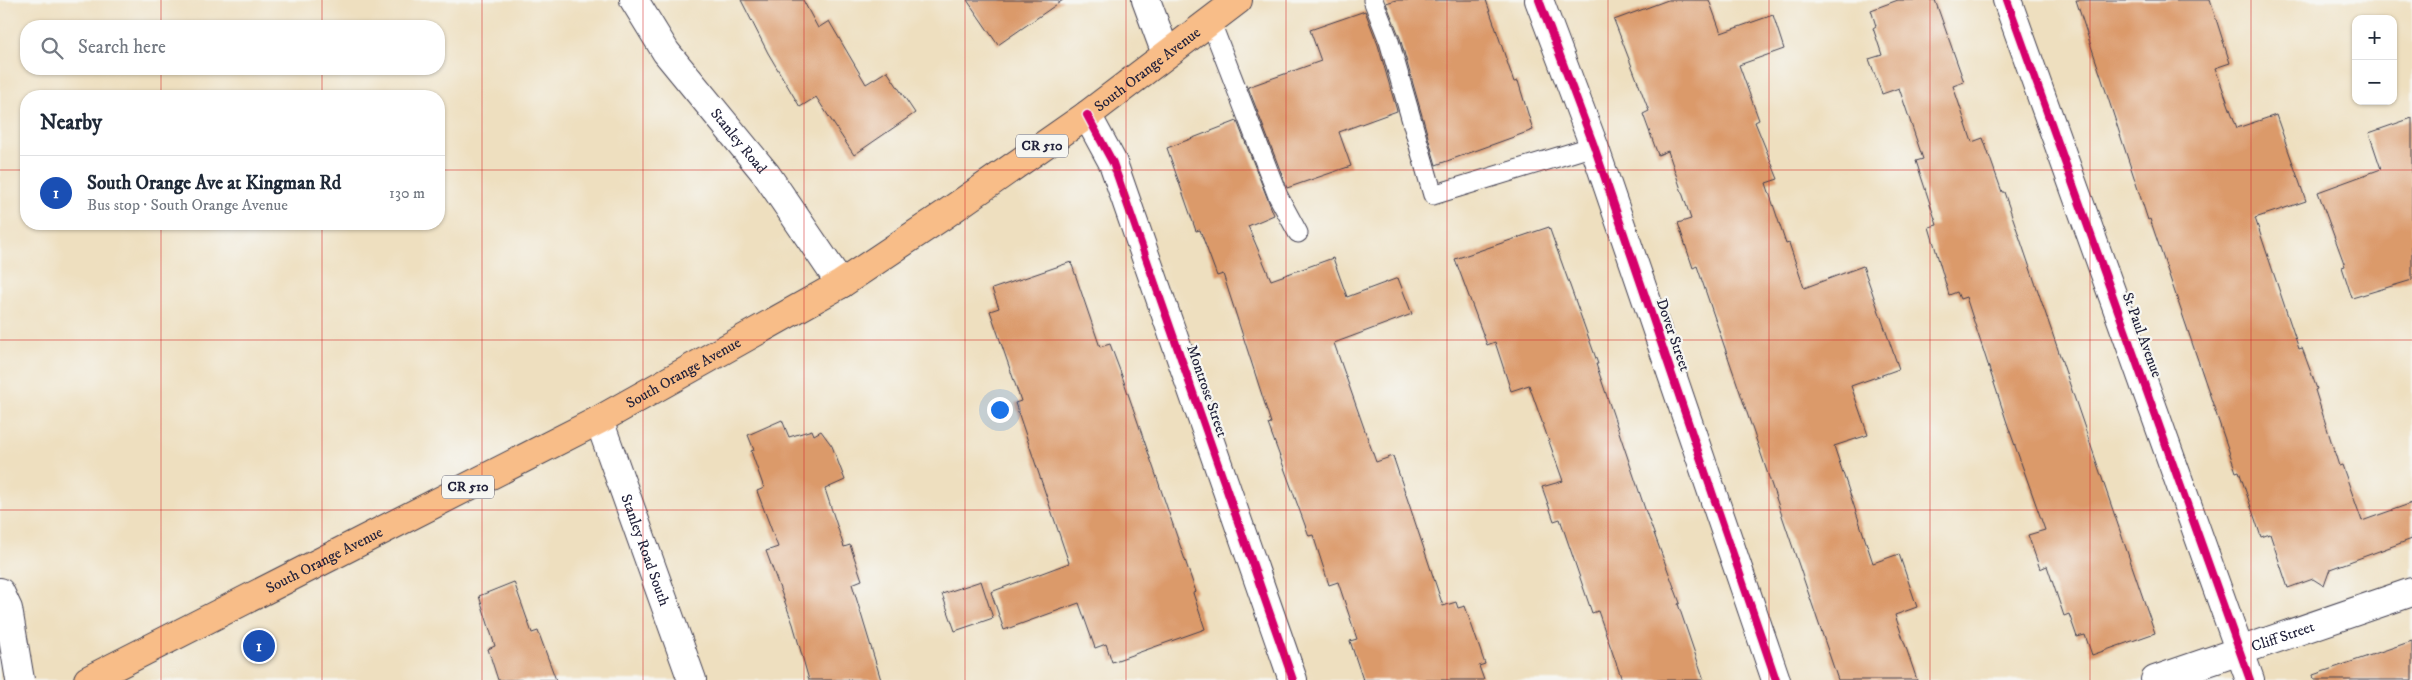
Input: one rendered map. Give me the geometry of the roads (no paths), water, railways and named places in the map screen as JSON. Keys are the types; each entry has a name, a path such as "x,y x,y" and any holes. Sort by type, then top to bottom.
{"main road":[{"name":"South Orange Avenue","path":"88,680 599,420 841,284 1087,115 1238,0"}],"street":[{"name":"Stanley Road","path":"634,0 666,52 766,174 841,284"},
{"path":"1146,0 1166,54"},
{"name":"Dover Street","path":"1539,0 1594,146 1776,680"},
{"name":"St Paul Avenue","path":"2007,0 2250,680"},
{"name":"Montrose Street","path":"1087,115 1113,163 1293,680"},
{"name":"Stanley Road South","path":"599,420 692,680"},
{"path":"0,592 8,609 20,680"},
{"name":"Cliff Street","path":"2154,680 2412,592"}],"lane":[{"path":"1373,0 1389,41 1433,195 1594,146"},
{"path":"1210,20 1278,196 1298,233"}],"place":[{"name":"South Orange Ave at Kingman Rd","path":"259,646"}]}
